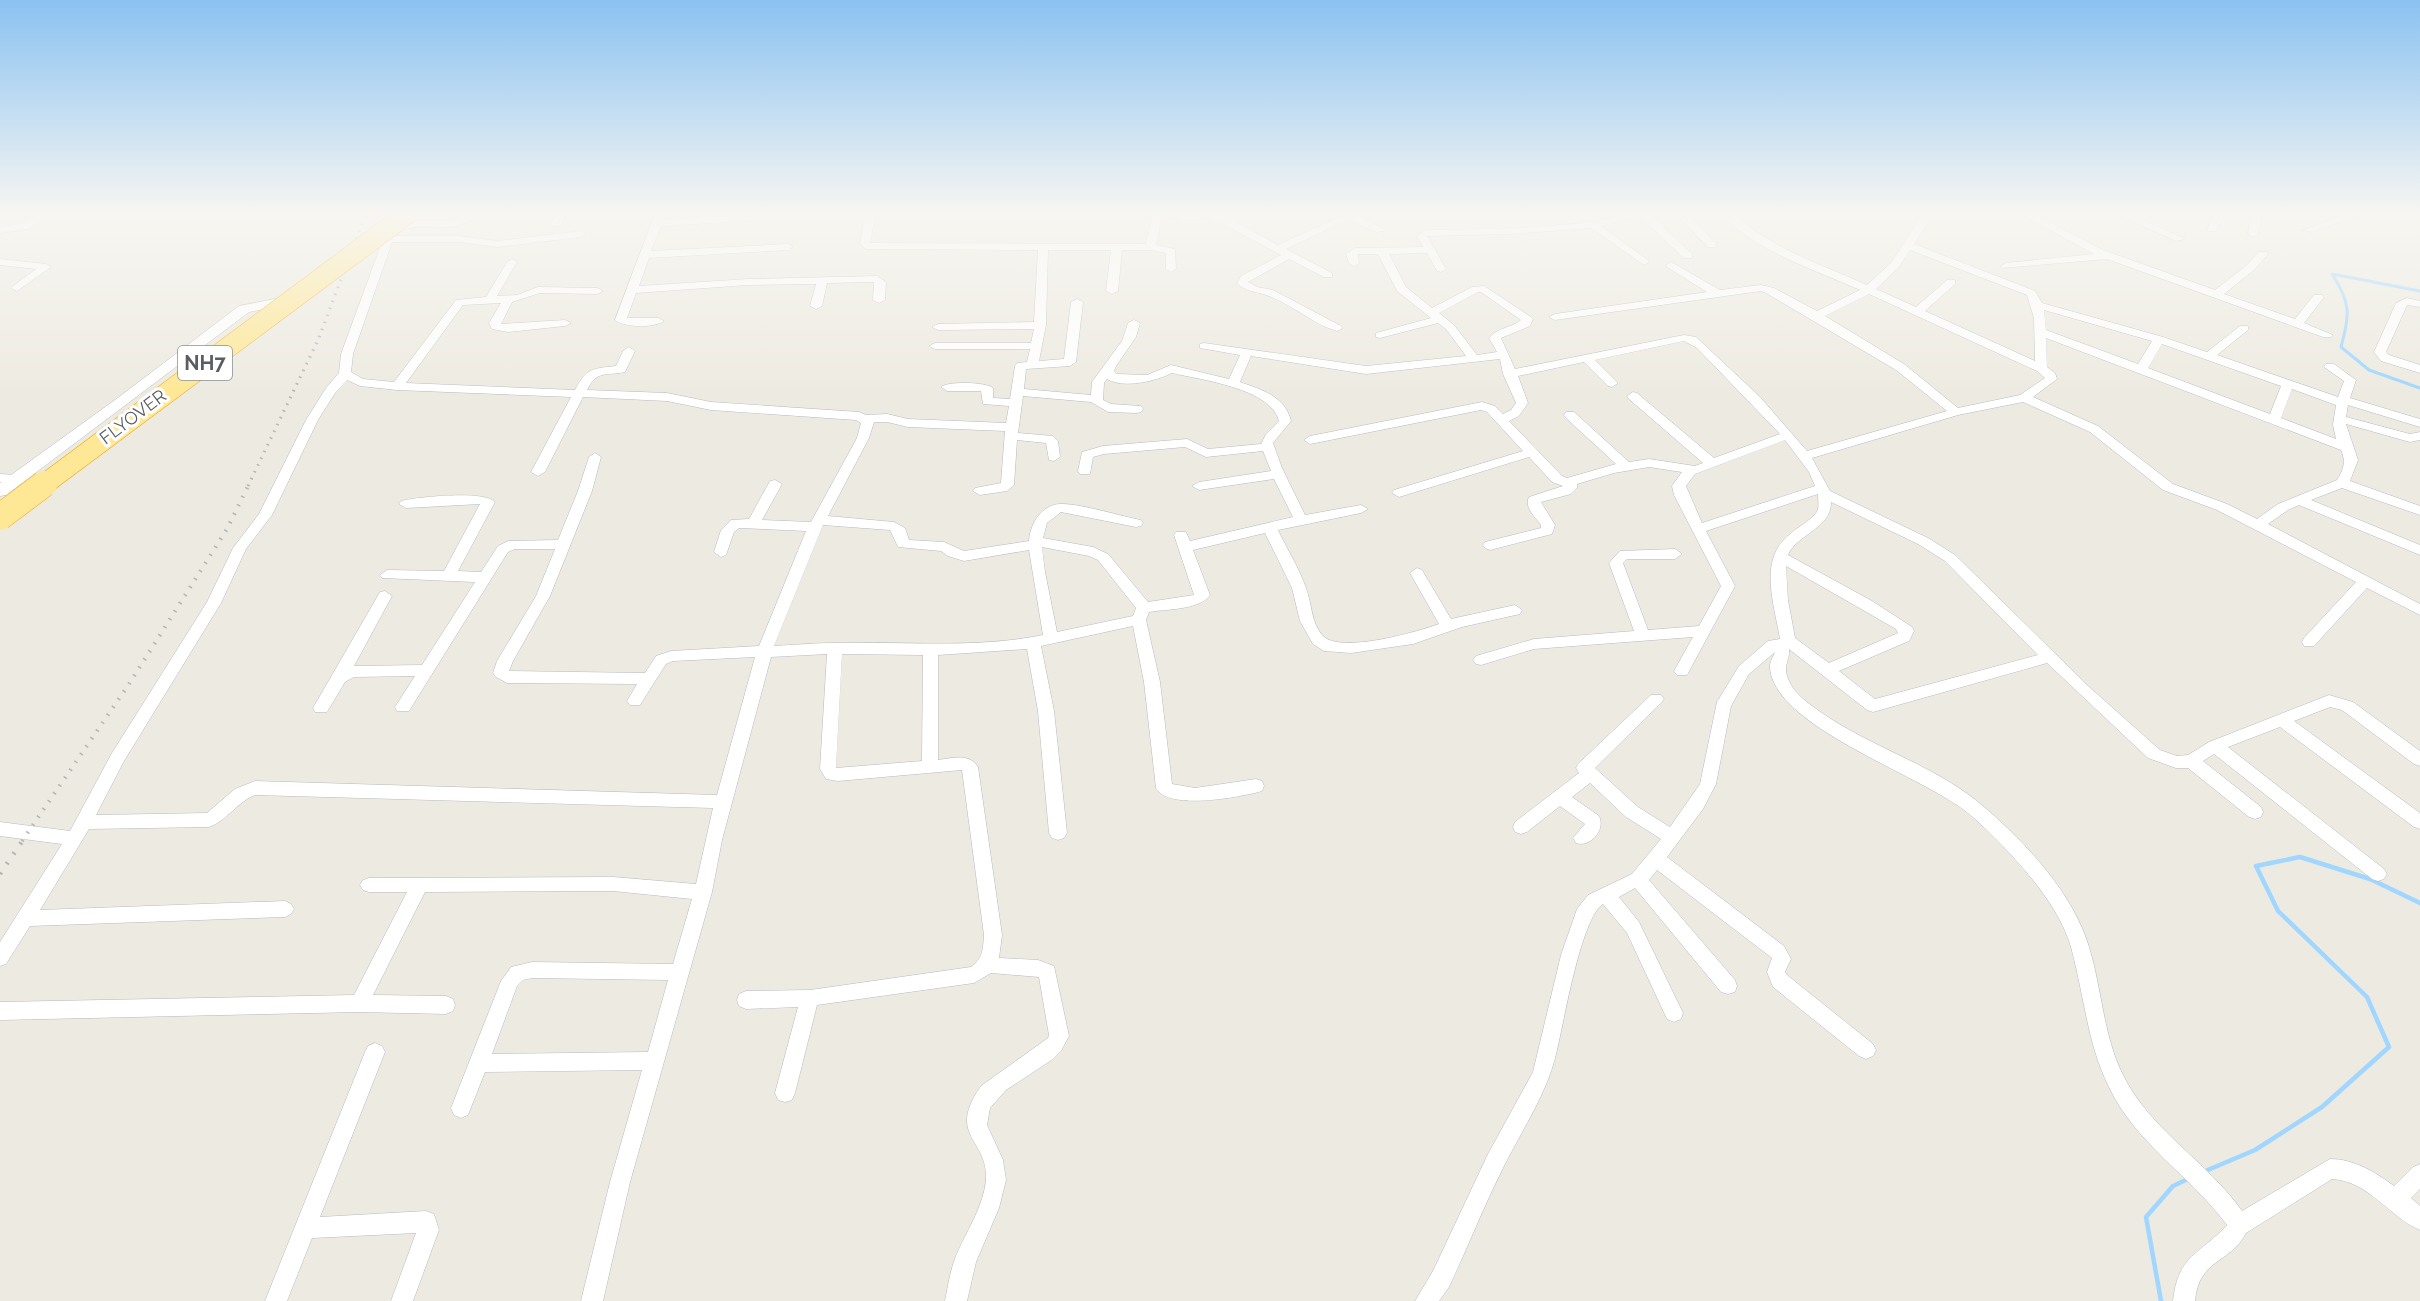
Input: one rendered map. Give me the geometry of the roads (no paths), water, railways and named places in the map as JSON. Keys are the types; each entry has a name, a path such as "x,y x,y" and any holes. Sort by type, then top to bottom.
{"highway":[{"name":"FLYOVER","path":"0,505 325,272"},
{"name":"FLYOVER","path":"0,517 328,272"}],"street":[{"path":"17,288 39,272"},
{"path":"0,958 75,839 118,758 214,603 240,548 265,515 312,420 330,391 345,374 346,354 376,272"},
{"path":"490,299 506,272"},
{"path":"638,272 621,321 658,321"},
{"path":"1033,363 1040,325 1042,272"},
{"path":"1112,291 1114,272"},
{"path":"1257,272 1245,278 1242,284 1254,290 1269,292 1337,328"},
{"path":"1322,272 1328,275"},
{"path":"1392,272 1400,287 1450,327 1473,358"},
{"path":"1682,272 1718,294"},
{"path":"1806,455 1956,412 2024,398 2051,379 2049,373 2041,368 1828,272"},
{"path":"1817,316 1868,290 1888,272"},
{"path":"1975,272 2023,288 2034,296 2038,305 2042,332 2039,343 2041,368"},
{"path":"2151,272 2327,335"},
{"path":"2216,295 2245,272"},
{"path":"816,306 822,280"},
{"path":"632,290 748,282 879,280 881,282 879,300"},
{"path":"1918,311 1951,282"},
{"path":"1555,317 1764,288 1817,316 1900,368 1956,412"},
{"path":"1380,335 1437,316 1476,289 1488,289 1528,320 1523,326 1495,336 1522,403 1515,413 1502,420"},
{"path":"396,386 458,304 464,301 522,297 538,290 597,291"},
{"path":"2297,324 2318,297"},
{"path":"509,298 495,323 496,327 508,329 565,323"},
{"path":"0,491 244,309 297,299 0,526"},
{"path":"2420,304 2407,301 2402,303 2380,352 2385,358 2420,369"},
{"path":"980,491 1007,486 1016,398 1022,366 1033,363 1066,363 1071,360 1077,302"},
{"path":"2038,305 2159,339 2343,402 2420,423"},
{"path":"1134,323 1128,341 1114,356 1108,371 1098,382 1097,399 1100,405 1108,408 1137,409"},
{"path":"939,327 1040,325"},
{"path":"2210,355 2244,328"},
{"path":"2042,332 2346,447"},
{"path":"1509,374 1684,338 1692,339 1806,455 1825,491 1826,507 1822,515 1790,539 1782,548 1779,595 1785,644 1777,668 1780,679 1794,699 1807,711 1875,754 1909,768 1958,795 1987,819 2048,888 2065,914 2080,944 2098,1028 2117,1084 2186,1167 2210,1190 2239,1225"},
{"path":"2141,369 2159,339"},
{"path":"935,345 1037,346"},
{"path":"1204,346 1366,369 1425,365 1504,355"},
{"path":"538,472 590,374 621,369 629,351"},
{"path":"1233,384 1247,352"},
{"path":"1587,358 1612,383"},
{"path":"2258,525 2283,507 2342,483 2352,466 2340,427 2343,402 2350,380 2330,367"},
{"path":"1108,371 1116,378 1137,380 1149,379 1167,370 1176,369 1233,384 1273,401 1283,412 1285,421 1270,438 1267,447 1289,500 1301,520"},
{"path":"345,374 360,382 396,386 667,397 711,406 859,416 867,419 887,418 908,423 1012,432 1049,439 1052,441 1054,457"},
{"path":"2274,419 2288,384"},
{"path":"947,387 987,388 987,401 1016,398 1097,399"},
{"path":"1634,396 1713,464"},
{"path":"2024,398 2094,429 2168,487 2222,507 2420,610"},
{"path":"1310,440 1419,420 1472,407 1491,409 1557,479 1570,483 1625,466 1659,463 1690,471 1788,435"},
{"path":"1570,415 1625,466"},
{"path":"592,1301 620,1182 704,892 723,802 755,681 817,524 863,438 868,427 867,419"},
{"path":"2340,419 2410,438 2420,436"},
{"path":"1085,471 1087,455 1103,450 1187,443 1193,444 1198,450 1206,453 1267,447"},
{"path":"1399,493 1532,452"},
{"path":"595,457 585,491 543,596 505,661 501,673 507,677 649,678"},
{"path":"1682,671 1728,586 1680,490 1681,482 1690,471"},
{"path":"1199,486 1280,474"},
{"path":"0,478 17,479"},
{"path":"1490,545 1547,531 1548,525 1534,505 1534,500 1566,491 1570,488 1570,483"},
{"path":"2342,483 2420,511"},
{"path":"753,524 775,484"},
{"path":"1698,530 1825,491 1923,541 1950,558 2146,749 2176,762 2190,761 2215,746 2283,721 2322,702 2335,701 2347,706 2420,760"},
{"path":"406,504 479,499 488,502 448,576"},
{"path":"2301,501 2420,550"},
{"path":"1051,640 1039,570 1038,526 1050,512 1057,508 1136,523"},
{"path":"634,701 661,660 666,657 835,648 931,650 1051,640 1198,599 1203,595 1184,541 1270,528 1361,508"},
{"path":"721,552 729,527 736,524 894,526 900,531 903,544 944,547 960,556 1037,542 1093,552 1103,557 1142,614 1164,788 1171,793 1185,795 1256,786"},
{"path":"1270,528 1299,588 1307,621 1314,634 1325,646 1351,648 1413,639 1470,619 1515,610"},
{"path":"403,707 503,549 510,545 563,545"},
{"path":"1643,635 1616,563 1625,554 1675,554"},
{"path":"1780,558 1867,605 1907,631 1904,637 1828,670"},
{"path":"1417,573 1448,627"},
{"path":"387,575 485,578"},
{"path":"2308,642 2364,582"},
{"path":"321,708 385,596"},
{"path":"1481,660 1534,644 1703,631"},
{"path":"1033,643 1046,711 1058,833"},
{"path":"1426,1301 1441,1278 1467,1227 1495,1161 1542,1074 1570,955 1583,914 1594,900 1638,879 1656,859 1708,784 1723,706 1744,670 1770,647 1785,644 1828,670 1870,705 1876,706 2050,657"},
{"path":"746,1000 810,998 974,975 988,965 991,958 993,935 970,767 963,763 838,775 829,772 835,648"},
{"path":"930,767 931,650"},
{"path":"340,678 351,672 426,670"},
{"path":"1656,699 1584,770 1632,812 1672,837"},
{"path":"2283,721 2420,822"},
{"path":"2215,746 2378,874"},
{"path":"2190,761 2255,813"},
{"path":"1521,827 1589,775"},
{"path":"84,822 203,821 220,814 237,794 255,788 723,802"},
{"path":"1561,798 1593,821 1593,826 1582,837"},
{"path":"0,829 75,839"},
{"path":"1656,859 1778,952 1782,959 1776,972 1780,981 1866,1050"},
{"path":"1638,879 1728,986"},
{"path":"369,885 613,884 704,892"},
{"path":"359,1003 420,885"},
{"path":"1606,894 1633,928 1674,1013"},
{"path":"26,918 285,909"},
{"path":"956,1301 965,1260 996,1178 989,1153 975,1126 979,1106 990,1089 1051,1050 1059,1036 1047,972 1038,968 988,965"},
{"path":"461,1108 510,981 518,973 532,970 680,972"},
{"path":"785,1093 810,998"},
{"path":"0,1011 359,1003 446,1005"},
{"path":"276,1301 375,1052"},
{"path":"478,1063 655,1061"},
{"path":"2184,1301 2187,1284 2199,1262 2237,1231 2239,1225 2330,1169 2337,1168 2358,1176 2395,1200 2420,1220"},
{"path":"2395,1200 2420,1174"},
{"path":"305,1228 426,1222 428,1230 402,1301"}],"waterway":[{"path":"2420,291 2332,274 2343,293 2347,309 2341,347 2369,370 2420,388"},
{"path":"2203,1172 2255,1150 2322,1107 2389,1047 2367,997 2278,911 2256,866 2300,857 2370,879 2420,903"},
{"path":"2161,1301 2146,1217 2173,1186 2190,1178"}],"railway":[{"path":"248,486 318,340 344,272"},
{"path":"22,841 129,684 227,529 249,484"},
{"path":"0,874 23,840"}]}
